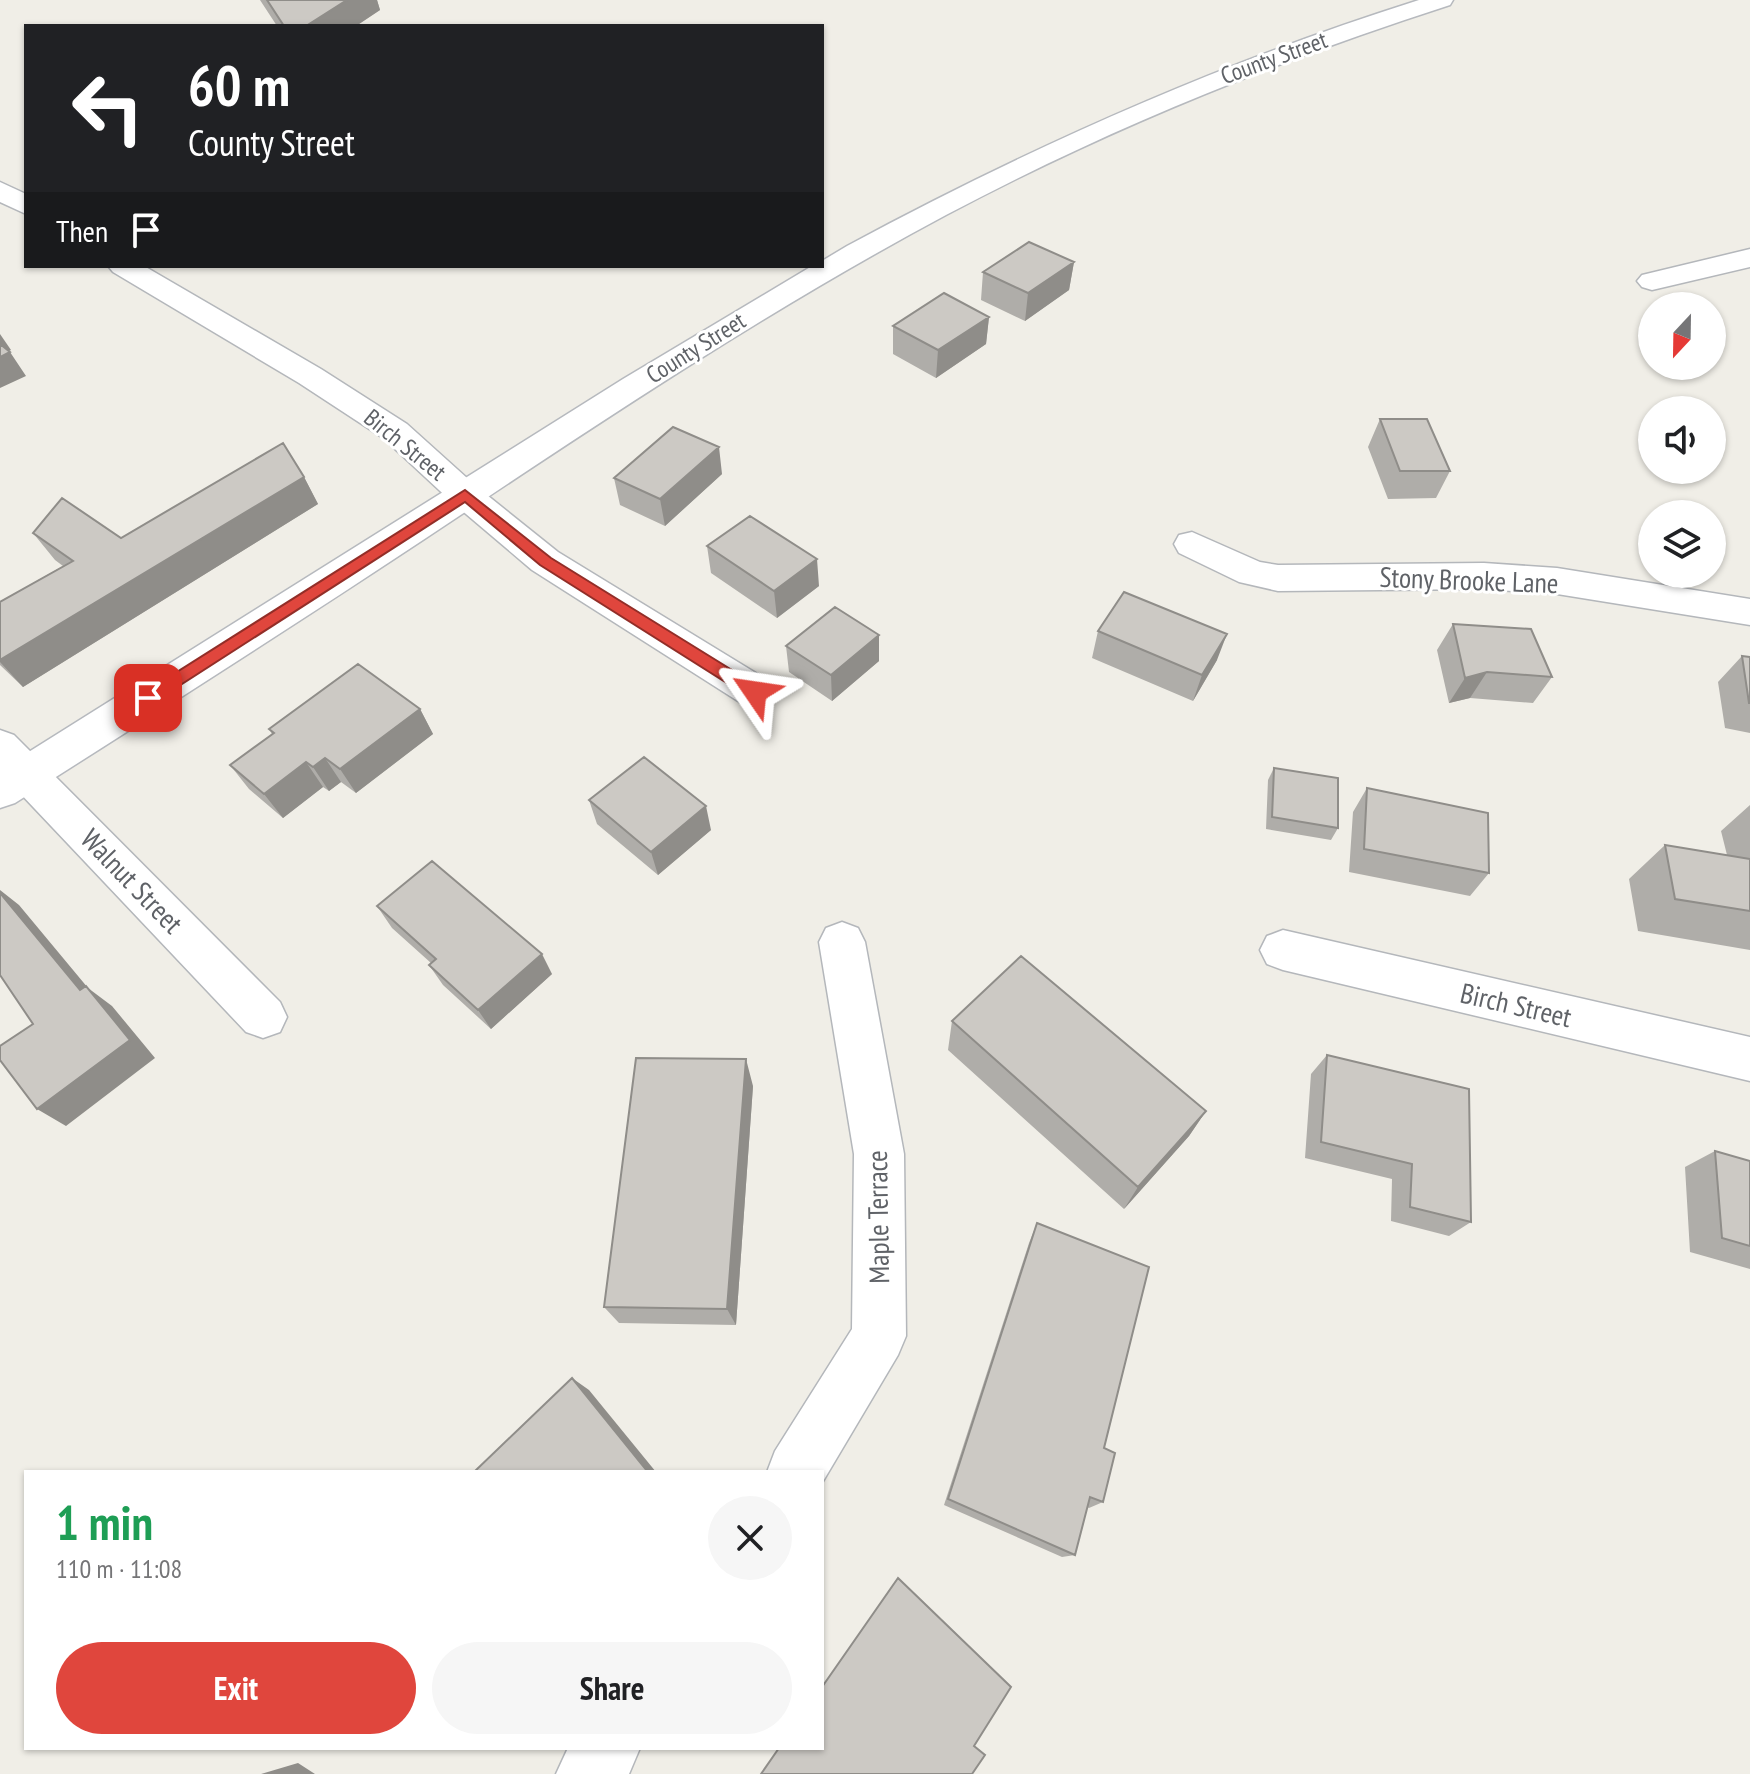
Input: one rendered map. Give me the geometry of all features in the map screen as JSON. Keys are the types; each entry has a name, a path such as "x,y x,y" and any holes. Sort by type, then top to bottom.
{"street":[{"name":"County Street","path":"10,770 465,495 612,399 782,295 1003,175 1111,123 1221,77 1442,0"},
{"path":"0,190 24,205"},
{"path":"1652,281 1750,258"},
{"name":"Birch Street","path":"126,268 310,376 395,431 465,495 545,561 755,692"},
{"name":"Stony Brooke Lane","path":"1192,544 1252,573 1278,578 1484,576 1601,587 1750,612"},
{"name":"Walnut Street","path":"10,770 263,1017"},
{"name":"Maple Terrace","path":"797,1470 879,1336 879,1154 842,942"},
{"name":"Birch Street","path":"1283,950 1750,1059"},
{"path":"589,1774 607,1750"}],"building":[{"path":"267,0 347,0 309,24 283,24"},
{"path":"1029,242 1074,262 1028,293 983,272"},
{"path":"944,293 989,317 938,350 893,326"},
{"path":"0,344 10,352 0,357"},
{"path":"1380,419 1427,419 1450,471 1400,471"},
{"path":"673,427 719,447 660,499 614,478"},
{"path":"283,443 304,477 0,660 0,602 73,561 33,533 62,498 121,538"},
{"path":"750,516 817,559 774,591 707,546"},
{"path":"1124,592 1227,634 1202,675 1098,631"},
{"path":"835,607 879,635 831,675 786,646"},
{"path":"1453,624 1531,629 1552,677 1487,672 1465,678"},
{"path":"1742,656 1750,657 1750,703 1749,703"},
{"path":"358,664 420,709 340,769 325,758 313,767 306,762 264,794 230,765 274,733 269,729"},
{"path":"644,757 706,806 651,852 589,800"},
{"path":"1274,768 1338,778 1338,828 1272,817"},
{"path":"1367,788 1488,813 1489,873 1364,849"},
{"path":"1665,845 1750,859 1750,911 1675,899"},
{"path":"432,861 542,954 478,1010 429,965 436,959 377,906"},
{"path":"0,893 80,990 86,986 130,1040 37,1109 0,1060 0,1046 33,1024 0,975"},
{"path":"1021,956 1206,1111 1138,1187 952,1021"},
{"path":"1327,1055 1469,1089 1471,1222 1410,1207 1412,1164 1321,1142"},
{"path":"636,1058 746,1059 727,1309 604,1307"},
{"path":"1715,1151 1750,1161 1750,1246 1722,1238"},
{"path":"1037,1223 1149,1267 1104,1448 1115,1453 1103,1502 1090,1497 1075,1555 948,1499"},
{"path":"572,1378 646,1470 476,1470"},
{"path":"898,1578 1011,1687 974,1746 985,1755 972,1774 761,1774 778,1750 824,1750 824,1684"}],"route":[{"path":"148,698 465,495 545,561 755,692"}]}
